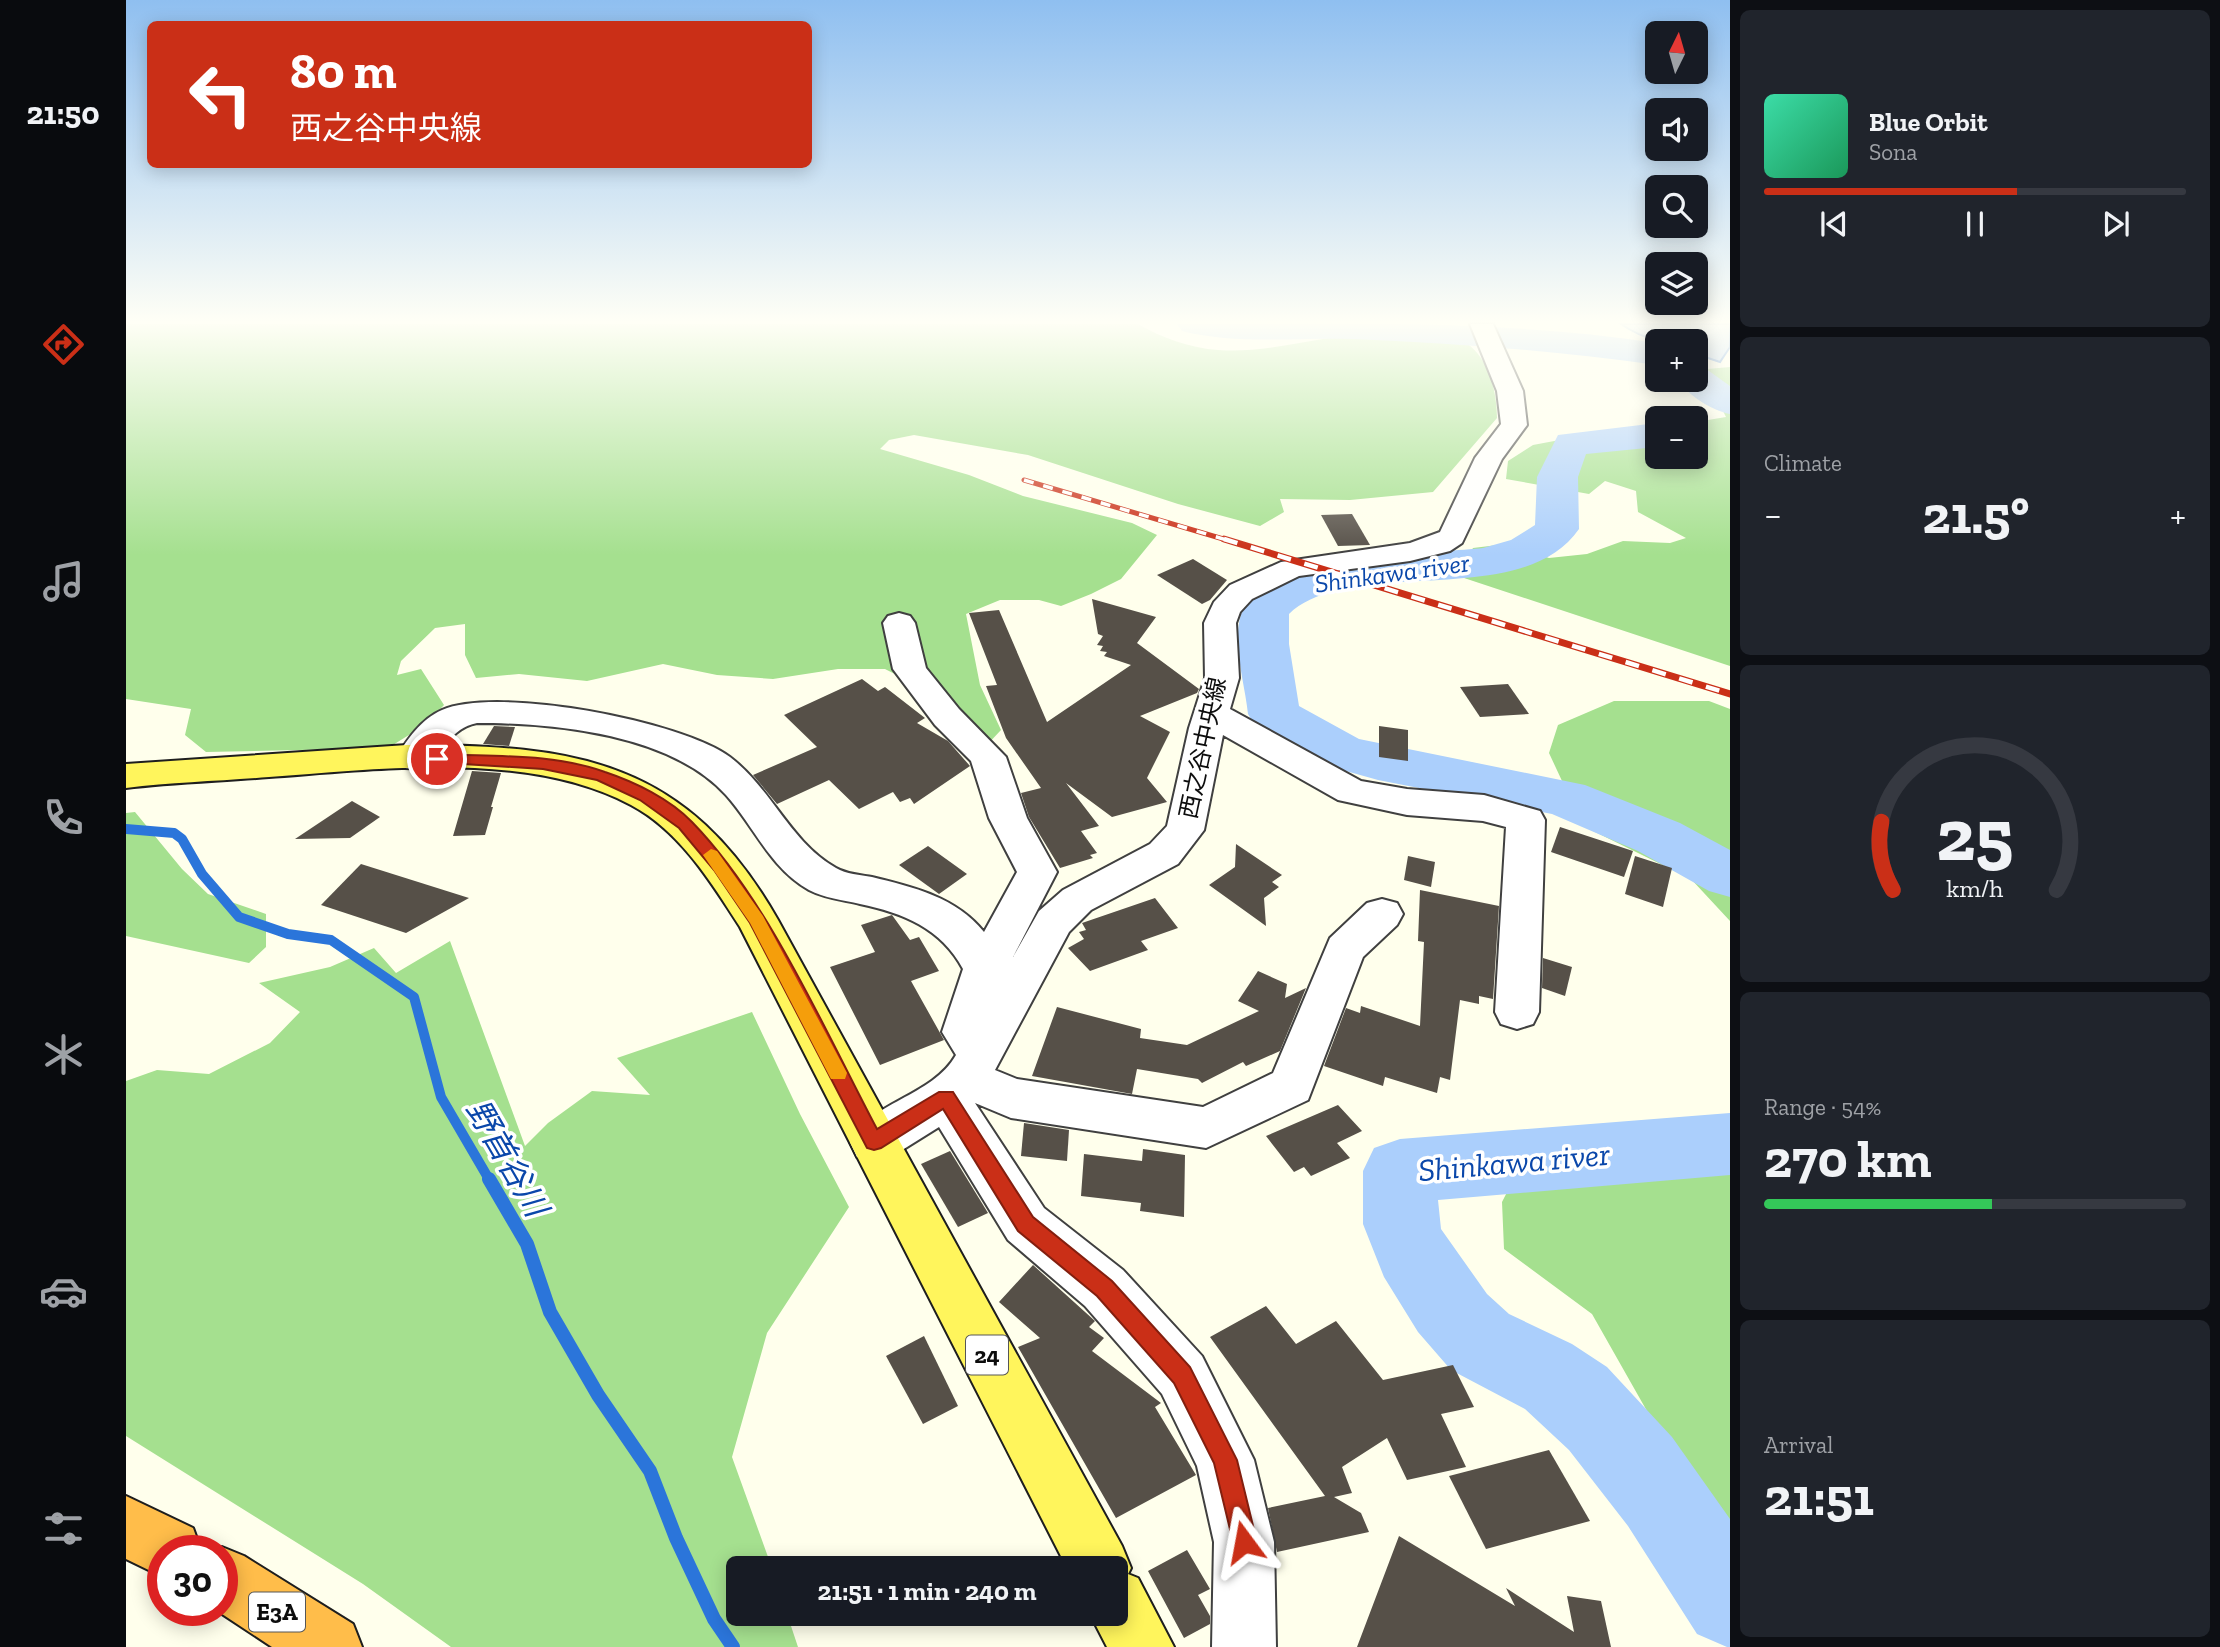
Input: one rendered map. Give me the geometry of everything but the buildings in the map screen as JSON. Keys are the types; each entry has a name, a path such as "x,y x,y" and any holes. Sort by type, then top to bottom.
{"highway":[{"path":"126,1526 147,1537"},
{"name":"E3A","path":"238,1588 330,1647"}],"main road":[{"name":"24","path":"126,776 335,761 496,760 543,764 600,775 645,796 685,824 720,866 757,920 1094,1556"},
{"path":"1128,1622 1142,1647"}],"street":[{"name":"西之谷中央線","path":"874,1142 965,1076 1054,922 1077,900 1164,854 1185,830 1222,678 1220,624 1225,609 1241,592 1292,568 1410,552 1439,545 1452,537 1489,458 1514,425 1511,401"},
{"path":"899,623 910,669 947,717 988,757 1007,818 1037,872 985,969 964,1032 965,1076 1026,1224 1104,1288 1182,1375 1225,1460 1244,1542 1244,1647"},
{"path":"413,759 435,729 460,715 489,712 631,732 692,750 727,774 796,863 824,881 925,906 955,925 974,946 985,969"},
{"path":"1212,714 1351,791 1407,802 1484,808 1526,820 1517,1012"},
{"path":"965,1076 1011,1098 1206,1128 1291,1086 1345,949 1382,914"}],"green space":[{"path":"126,401 1495,401 1497,418 1433,492 1350,500 1280,499 1284,512 1260,526 1178,504 1028,455 914,435 889,440 880,449 969,475 1023,496 1132,523 1157,535 1121,579 1091,594 1061,606 1039,600 1000,600 966,614 980,685 1001,730 986,746 934,694 885,669 838,669 773,679 717,675 663,664 587,681 519,674 476,678 465,655 465,624 435,628 401,661 397,675 421,669 444,705 425,725 388,748 206,752 185,735 191,709 126,699"},
{"path":"1718,401 1730,401 1730,666 1458,576 1473,548 1506,544 1549,558 1587,554 1623,541 1670,543 1686,538 1638,512 1636,491 1605,481 1589,494 1506,479 1508,461 1533,445 1645,427 1645,469 1708,469 1708,420 1726,417"},
{"path":"1614,701 1709,701 1730,709 1730,921 1691,879 1583,826 1549,753 1558,725"},
{"path":"135,812 182,869 208,894 266,914 266,947 249,963 126,936 126,813"},
{"path":"450,941 525,1146 548,1123 592,1091 650,1095 617,1058 752,1012 800,1114 849,1207 767,1333 732,1457 768,1556 726,1556 726,1626 791,1626 798,1647 451,1647 363,1584 126,1436 126,1081 157,1070 209,1074 270,1043 300,1012 259,983 330,967 374,948 396,973"},
{"path":"1524,1159 1730,1173 1730,1540 1673,1457 1592,1314 1504,1249 1502,1202"}],"waterway":[{"name":"Shinkawa river","path":"1645,436 1572,443 1557,477 1557,529 1540,543 1520,552 1483,562 1341,577 1308,584 1282,594 1267,609 1263,630 1274,714 1340,752 1378,762 1565,798 1659,837 1730,876"},
{"name":"野首谷川","path":"126,829 174,833 182,839 202,874 239,917 288,934 331,940 414,997 441,1097 490,1181"},
{"name":"Shinkawa river","path":"1730,1144 1400,1171 1400,1218 1404,1236 1433,1288 1446,1305 1480,1342 1555,1380 1600,1419 1660,1494 1730,1601"},
{"name":"野首谷川","path":"489,1179 527,1244 550,1312 598,1395 650,1471 676,1538 714,1619 733,1647"}],"railway":[{"path":"1024,480 1230,541"},
{"path":"1224,539 1730,694"}],"slow traffic":[{"path":"711,855 757,920 838,1073"}],"route":[{"path":"437,759 485,759 543,764 600,775 645,796 685,824 720,866 757,920 874,1142 946,1098 1026,1224 1104,1288 1182,1375 1225,1460 1244,1542"}]}
